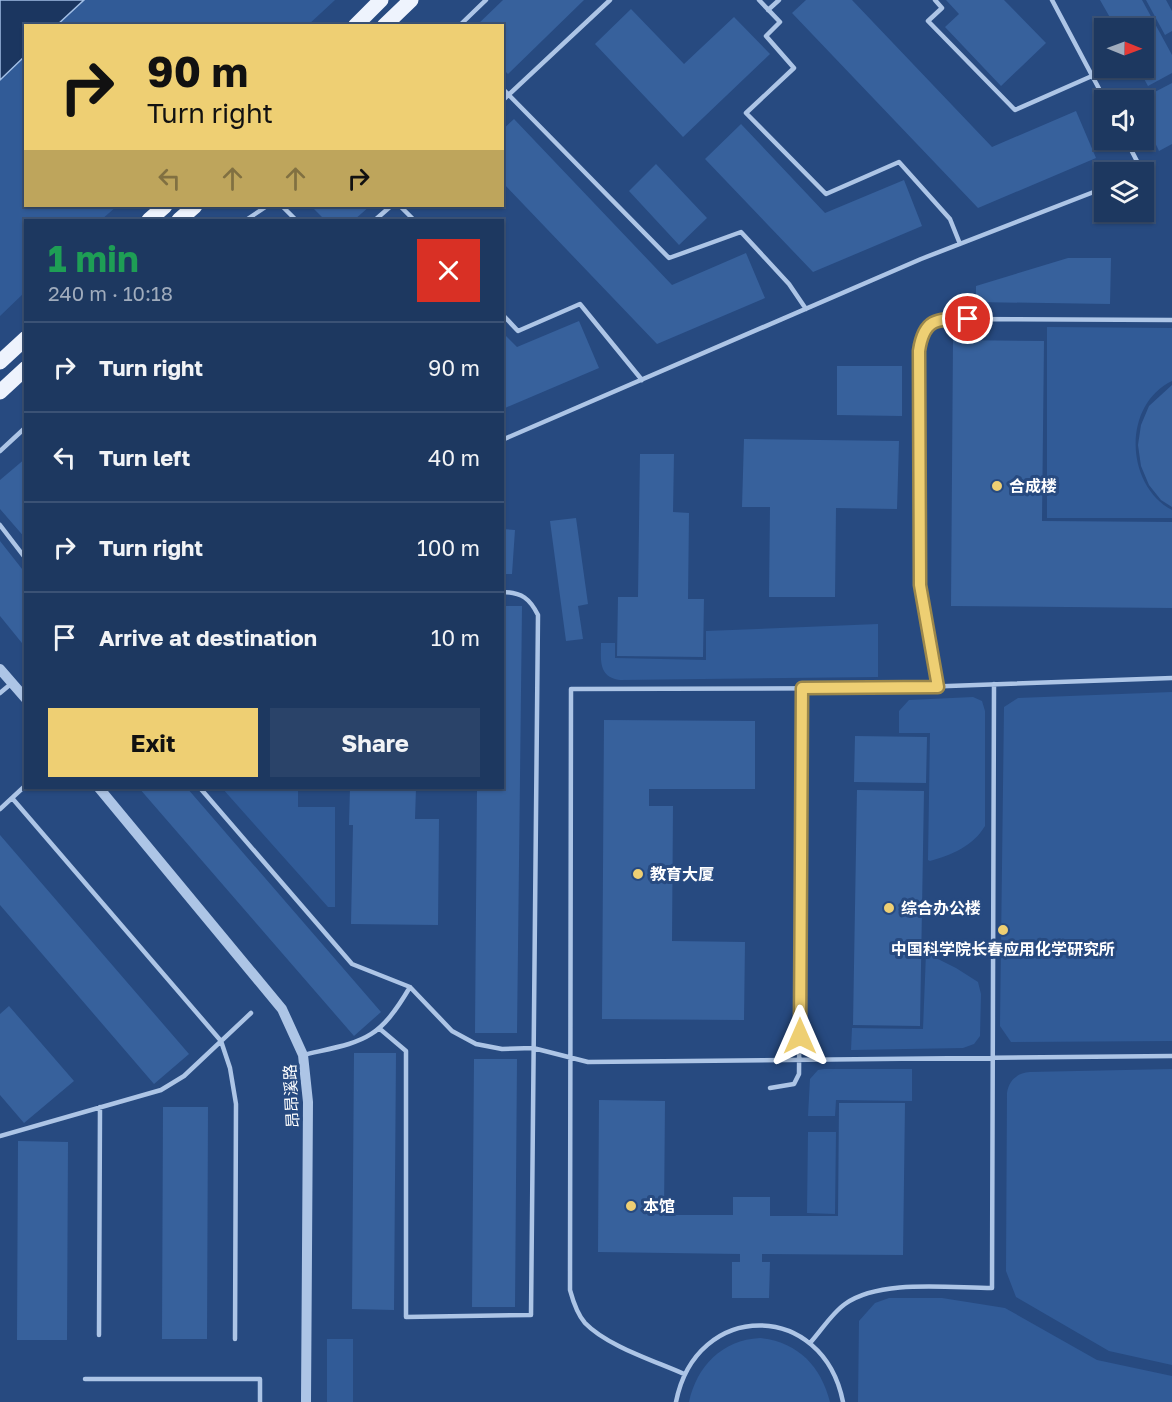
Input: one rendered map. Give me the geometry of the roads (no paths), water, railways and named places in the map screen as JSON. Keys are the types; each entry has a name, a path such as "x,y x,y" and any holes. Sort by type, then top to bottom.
{"main road":[{"path":"357,24 381,0"},
{"path":"386,24 411,0"},
{"path":"150,219 164,207"},
{"path":"181,219 194,207"},
{"path":"0,362 24,340"},
{"path":"0,392 24,370"}],"street":[{"path":"0,669 24,697"},
{"name":"昂昂溪路","path":"100,789 267,988 295,1033 303,1055 308,1102 306,1402"}],"lane":[{"path":"461,24 486,0"},
{"path":"504,99 610,0"},
{"path":"759,0 780,22 766,36 794,68 746,113 826,194 899,162 950,219 960,244"},
{"path":"768,10 779,0"},
{"path":"935,0 942,8 928,21 1015,110 1092,76"},
{"path":"1052,0 1100,90"},
{"path":"504,90 669,258 741,232 789,284 806,309"},
{"path":"504,439 960,244 1094,192"},
{"path":"248,219 266,207"},
{"path":"283,207 296,219"},
{"path":"376,219 390,207"},
{"path":"401,207 413,219"},
{"path":"504,316 518,331 580,304 642,380"},
{"path":"938,687 920,585 919,351 922,333 931,322 945,319 1172,320"},
{"path":"0,451 24,429"},
{"path":"0,525 24,556"},
{"path":"380,1029 406,1051 406,1317 531,1315 538,615 530,600 514,592 504,592"},
{"path":"684,1374 604,1337 585,1323 576,1310 570,1290 571,689 938,687 1172,678"},
{"path":"0,693 12,683"},
{"path":"810,1343 843,1305 864,1293 887,1289 992,1288 994,684"},
{"path":"770,1088 794,1084 799,1074 802,688"},
{"path":"0,809 24,787"},
{"path":"201,789 352,964 410,987 452,1031 476,1044 502,1048 533,1048 588,1062 1172,1056"},
{"path":"12,798 222,1041 230,1068 236,1104 235,1339"},
{"path":"303,1055 370,1037 392,1018 410,987"},
{"path":"0,1136 161,1090 184,1076 251,1013"},
{"path":"99,1335 100,1107"},
{"path":"676,1402 684,1374 700,1351 728,1331 747,1325 774,1326 800,1335 810,1343 832,1370 843,1402"},
{"path":"85,1379 260,1379 260,1402"}],"place":[{"name":"合成楼","path":"997,486"},
{"name":"教育大厦","path":"638,874"},
{"name":"综合办公楼","path":"889,908"},
{"name":"中国科学院长春应用化学研究所","path":"1003,930"},
{"name":"本馆","path":"631,1206"}]}
